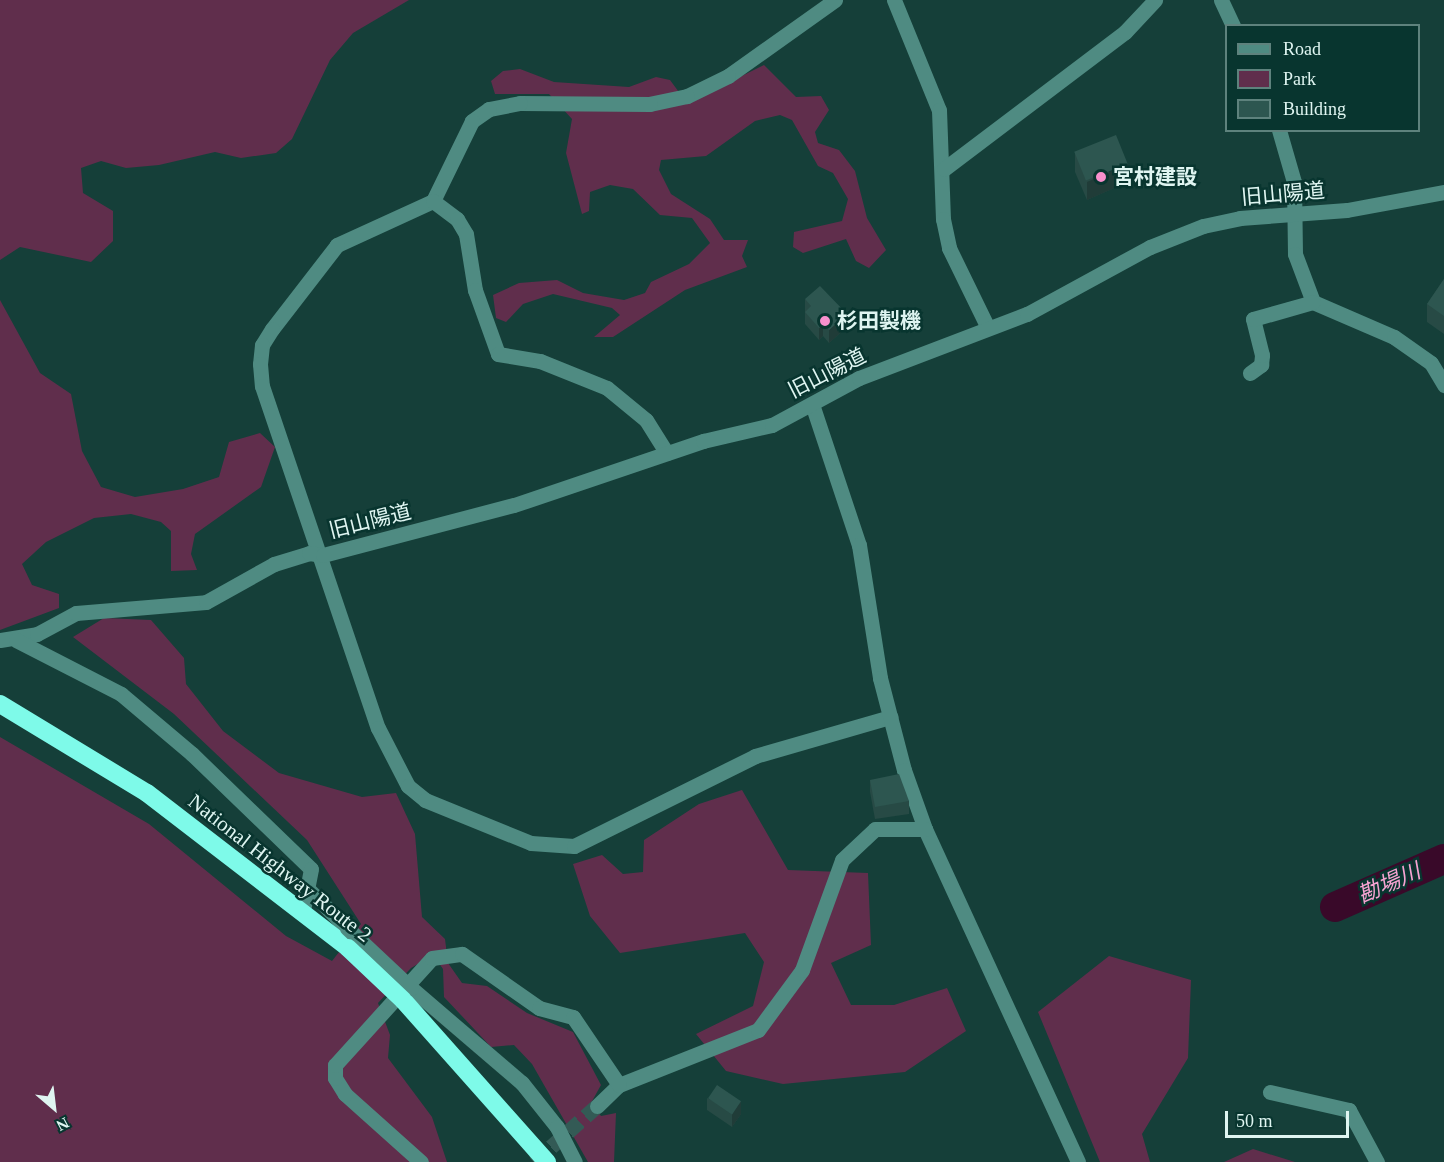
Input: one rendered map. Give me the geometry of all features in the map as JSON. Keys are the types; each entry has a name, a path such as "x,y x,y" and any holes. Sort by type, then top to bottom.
{"highway":[{"name":"National Highway Route 2","path":"0,704 80,748 303,910 407,994 547,1162"}],"street":[{"path":"835,0 728,76 687,96 650,104 520,103 489,109 472,121 433,201 337,245 262,345 262,386 323,555 378,728 408,786 460,818 531,843 559,847 592,840 755,756 890,717"},
{"path":"894,0 932,85 944,169 943,219 949,248 988,328"},
{"path":"944,169 1125,32 1155,0"},
{"path":"1221,0 1232,24"},
{"path":"1280,132 1294,182 1295,254 1313,302"},
{"name":"旧山陽道","path":"16,640 76,613 206,602 274,564 309,553 323,555 514,506 667,453 772,425 859,378 988,328 1203,226 1295,213 1347,210 1444,192"},
{"path":"433,201 457,219 466,234 475,290 498,354 540,361 607,388 646,420 667,453"},
{"path":"1250,373 1261,365 1262,355 1253,319 1313,302 1394,338 1431,363 1444,385"},
{"path":"812,404 859,545 890,717 925,829 1078,1162"},
{"path":"0,640 16,640 121,694 192,754 310,869 309,890 303,910"},
{"path":"597,1107 619,1085 758,1030 802,970 842,860 874,829 925,829"},
{"path":"309,890 407,994 522,1083 558,1127 575,1162"},
{"path":"421,1162 345,1094 335,1078 335,1065 432,958 462,954 538,1008 573,1017 619,1085"},
{"path":"1270,1092 1349,1110 1377,1162"}],"green space":[{"path":"0,0 409,0 353,33 330,60 292,139 276,153 241,158 215,152 159,165 126,168 101,161 81,168 83,193 113,211 113,241 91,262 20,247 0,260"},
{"path":"764,65 796,97 821,96 829,110 815,132 818,143 839,150 855,171 867,218 886,250 869,268 856,261 846,239 803,253 793,247 794,232 842,221 848,199 833,173 818,166 792,120 780,115 755,121 706,156 661,160 659,170 671,194 710,219 724,240 748,240 742,256 747,267 685,290 613,337 594,337 620,315 612,308 553,294 523,304 506,322 496,318 493,295 519,283 557,280 583,293 624,300 645,293 651,282 689,264 710,243 692,218 660,215 633,189 610,185 590,192 589,211 582,214 566,153 572,119 549,94 495,94 491,81 503,71 520,69 554,82 629,87 656,77 670,80 687,103"},
{"path":"0,300 40,373 71,394 82,451 101,487 135,497 183,489 219,477 229,442 260,433 275,447 261,487 195,534 191,554 197,570 171,571 171,531 161,522 131,514 94,518 46,542 22,564 32,585 59,594 59,608 0,630"},
{"path":"104,618 151,620 184,658 186,684 223,731 279,773 362,797 396,793 415,834 422,917 445,939 448,963 462,983 487,986 527,1013 573,1032 601,1085 591,1103 601,1116 616,1113 614,1162 588,1162 532,1064 514,1045 491,1047 444,997 443,969 433,955 411,968 378,1003 390,1035 388,1058 432,1117 447,1162 0,1162 0,737 149,824 286,936 332,961 361,924 307,840 174,714 73,637"},
{"path":"742,790 788,870 868,873 871,945 831,963 851,1005 894,1005 947,988 966,1031 905,1072 783,1084 726,1071 696,1034 753,1006 764,962 745,933 620,953 590,916 573,864 602,855 623,874 643,872 644,840 699,804"},
{"path":"1109,956 1191,980 1188,1058 1142,1134 1150,1162 1100,1162 1038,1012"},
{"path":"1253,1149 1295,1162 1224,1162"}],"building":[{"path":"1116,135 1128,164 1086,181 1074,152"},
{"path":"1444,279 1444,316 1427,304"},
{"path":"820,286 847,314 829,330 823,324 819,328 805,312 811,306 805,299"},
{"path":"899,774 909,801 875,807 870,780"},
{"path":"717,1085 741,1101 732,1114 708,1098"}],"waterway":[{"name":"勘場川","path":"1335,907 1444,859"}],"tunnel":[{"path":"534,1162 597,1106"}],"place":[{"name":"宮村建設","path":"1101,177"},
{"name":"杉田製機","path":"825,321"}]}
